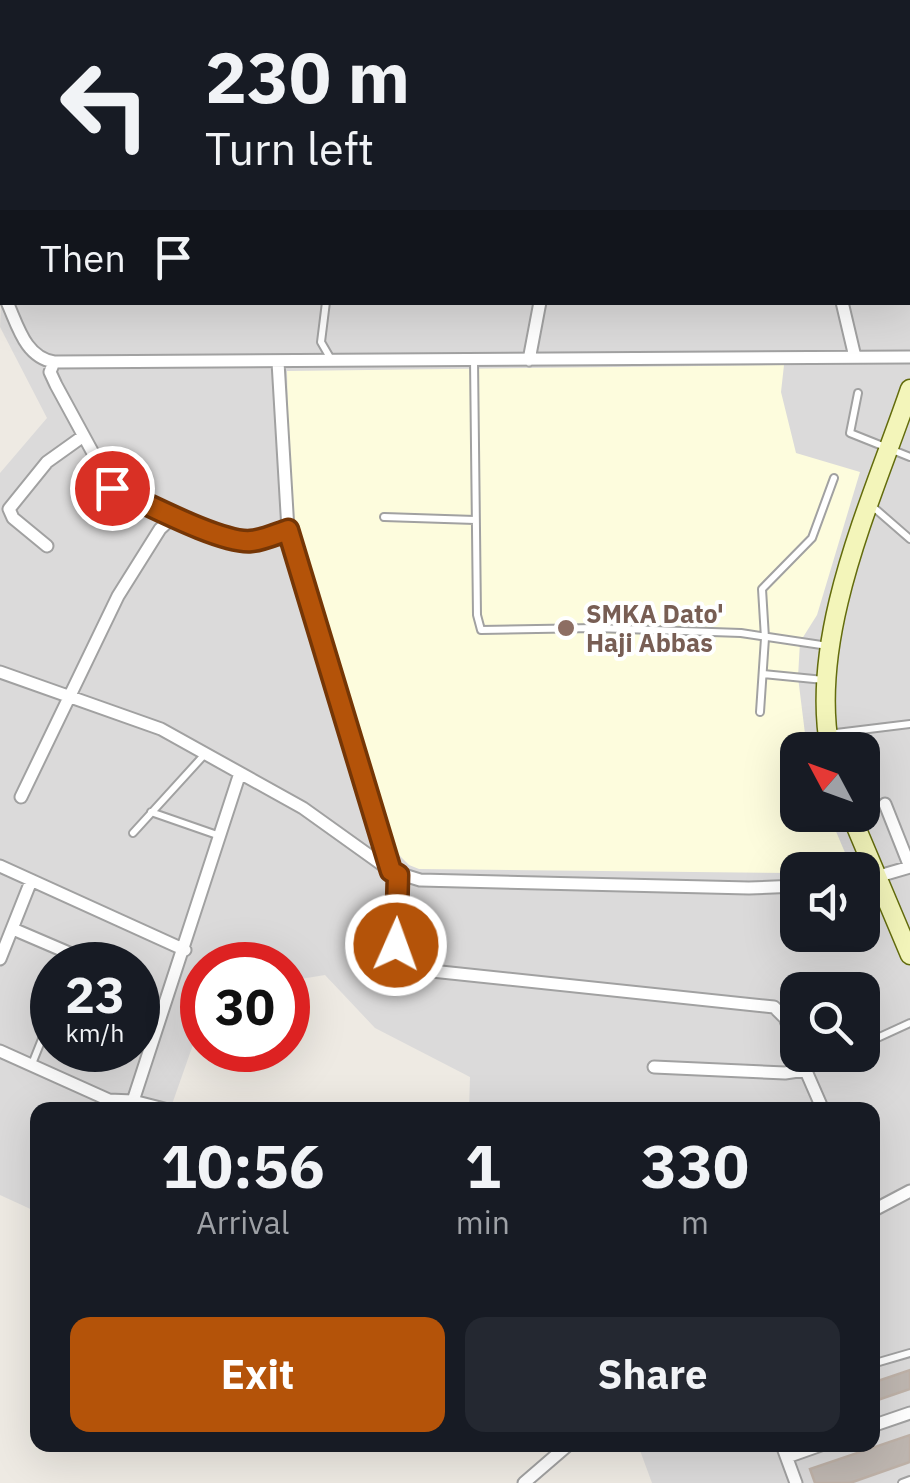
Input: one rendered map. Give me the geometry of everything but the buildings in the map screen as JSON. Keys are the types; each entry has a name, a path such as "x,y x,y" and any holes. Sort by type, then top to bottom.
{"street":[{"path":"8,305 31,352 54,362 910,356"},
{"path":"529,360 539,305"},
{"path":"843,305 855,357"},
{"path":"54,362 52,376 112,488 173,517 238,540 254,540 288,530"},
{"path":"278,362 288,530 394,873 396,945 403,968 774,1007 780,1013"},
{"path":"828,732 825,680 838,602 910,389"},
{"path":"47,546 13,518 9,509 47,462 82,436"},
{"path":"22,797 118,596 160,529 173,517"},
{"path":"0,672 149,724 206,753 303,808 394,873 420,880 780,887"},
{"path":"188,942 240,773"},
{"path":"880,876 910,867 885,804"},
{"path":"0,866 180,948"},
{"path":"0,959 31,881"},
{"path":"880,899 910,955"},
{"path":"13,929 43,942"},
{"path":"160,1024 180,965"},
{"path":"0,1051 30,1064"},
{"path":"654,1066 792,1072"},
{"path":"47,1072 109,1100 137,1102"},
{"path":"133,1101 143,1072"},
{"path":"806,1072 819,1102"},
{"path":"880,1207 910,1192"},
{"path":"880,1423 910,1413"},
{"path":"524,1483 560,1452"},
{"path":"784,1452 796,1483"}],"lane":[{"path":"306,362 321,342 326,305"},
{"path":"321,342 333,362"},
{"path":"474,360 478,626 487,632 595,628 741,634 829,646"},
{"path":"858,393 850,434 910,458"},
{"path":"760,712 762,589 812,538 834,478"},
{"path":"871,505 910,539"},
{"path":"384,516 475,520"},
{"path":"763,674 825,680"},
{"path":"874,732 910,724"},
{"path":"132,833 206,753"},
{"path":"150,812 221,836"},
{"path":"880,1037 910,1023"},
{"path":"880,1362 910,1353"},
{"path":"902,1483 910,1480"}],"shaded area":[{"path":"1,305 910,305 910,1483 652,1483 641,1452 880,1452 880,1102 469,1102 470,1077 375,1028 325,975 310,977 310,942 180,942 180,1072 183,1072 173,1102 30,1102 30,1209 0,1195 0,473 47,418 0,327"},
{"name":"SMKA Dato' Haji Abbas","path":"784,365 781,392 796,453 860,472 817,615 800,642 798,677 805,732 780,732 780,832 836,832 845,852 780,852 780,873 419,869 409,865 392,848 290,521 287,371"}],"place":[{"name":"SMKA Dato' Haji Abbas","path":"566,628"}],"route":[{"path":"112,488 173,517 238,540 254,540 288,530 391,871 398,875 396,945"}]}
